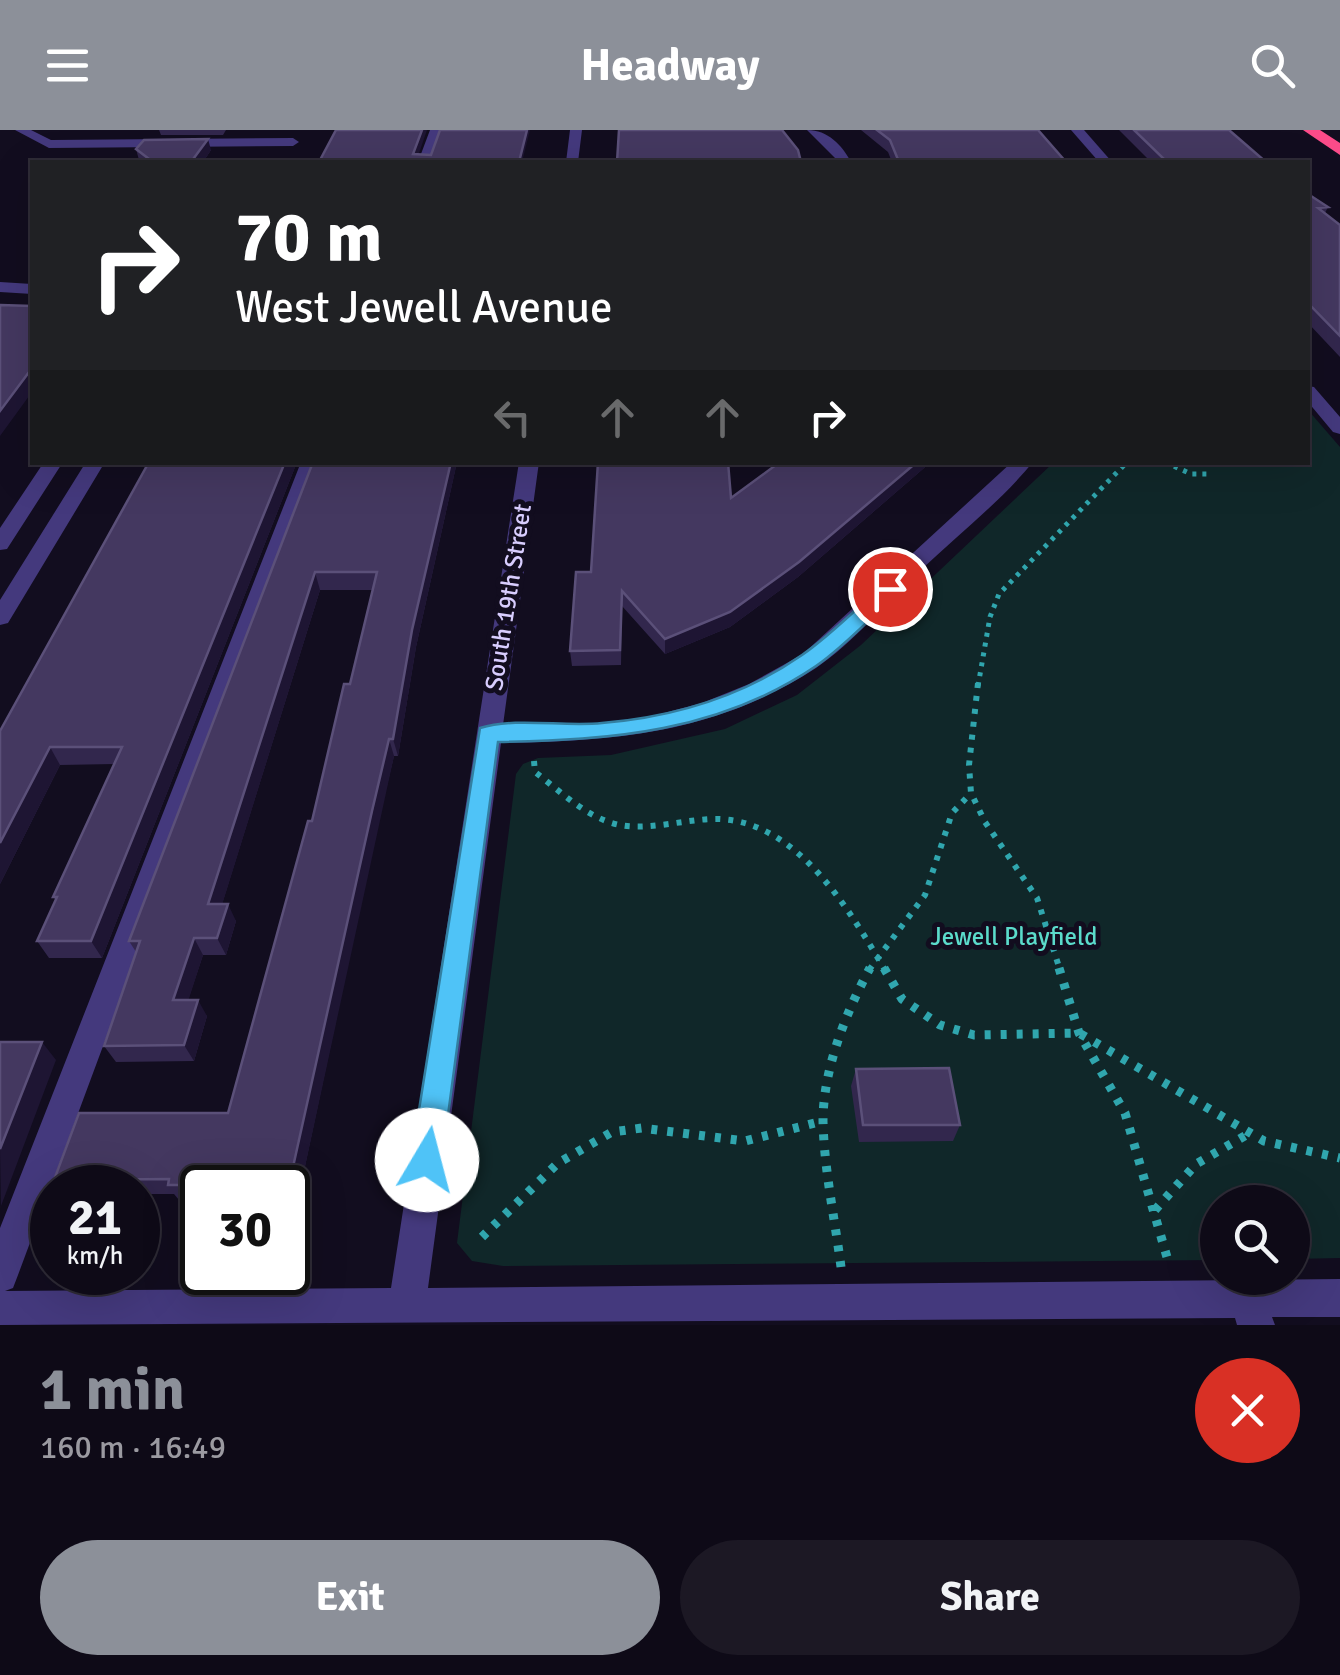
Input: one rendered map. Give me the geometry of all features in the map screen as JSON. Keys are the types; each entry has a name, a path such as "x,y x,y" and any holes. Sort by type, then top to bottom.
{"highway":[{"path":"1310,130 1340,150"}],"street":[{"path":"22,130 49,144 297,136"},
{"path":"425,160 436,130"},
{"path":"572,160 576,130"},
{"path":"813,130 837,148 843,160"},
{"path":"1077,130 1104,160"},
{"path":"249,160 265,136"},
{"path":"281,160 297,136"},
{"path":"0,287 30,289"},
{"path":"1310,393 1340,428"},
{"path":"0,544 52,465"},
{"path":"0,618 94,465"},
{"path":"0,1275 309,465"},
{"name":"South 19th Street","path":"405,1314 529,465"},
{"path":"488,734 598,732 649,726 709,710 758,690 811,660 1021,465"},
{"path":"0,1310 405,1314 1179,1300 1252,1312 1340,1298"}],"path":[{"path":"1123,465 999,594 980,666 969,765 971,793 985,822 1037,898 1080,1033 1125,1113 1179,1300"},
{"path":"1171,465 1186,472 1209,474"},
{"path":"1182,480 1186,472"},
{"path":"533,755 536,772 582,808 620,825 724,819 773,835 808,864 850,911 902,999 940,1025 974,1035 1080,1033 1249,1133 1280,1146 1340,1158"},
{"path":"846,1304 823,1121 828,1078 855,996 877,956 925,895 952,813 971,793"},
{"path":"482,1238 578,1148 613,1131 656,1129 704,1138 755,1141 823,1121"},
{"path":"1154,1210 1193,1163 1249,1133"}],"green space":[{"name":"Jewell Playfield","path":"1310,412 1340,447 1340,1258 1310,1259 1310,1185 1200,1185 1200,1260 503,1266 472,1261 457,1243 516,774 523,764 538,758 611,755 725,729 797,695 861,645 1051,465 1310,465"}],"building":[{"path":"336,130 422,130 413,154 431,155 440,130 527,130 520,160 320,160"},
{"path":"619,130 782,130 798,150 800,160 617,160"},
{"path":"877,130 1038,130 1064,160 898,160 890,140"},
{"path":"1134,130 1229,130 1264,160 1165,160"},
{"path":"208,139 192,160 150,160 136,149 144,140"},
{"path":"1310,195 1328,207 1318,208 1340,225 1340,336 1310,305"},
{"path":"0,305 30,306 30,371 0,411"},
{"path":"147,465 284,465 91,941 37,941 57,897 53,897 122,747 50,747 0,843 0,731"},
{"path":"312,465 450,465 412,630 393,739 389,739 372,811 293,1165 180,1165 180,1185 168,1185 169,1179 160,1179 160,1165 60,1165 79,1113 228,1113 308,821 312,821 344,684 350,684 377,572 315,572 208,904 228,904 217,938 194,938 173,1000 198,1000 184,1045 104,1046 140,941 129,941"},
{"path":"598,465 728,465 731,498 776,465 913,465 799,562 730,612 665,639 622,591 620,650 570,651 576,572 591,572"},
{"path":"0,1042 42,1042 0,1149"},
{"path":"949,1068 960,1125 863,1125 856,1069"}],"route":[{"path":"427,1160 488,734 598,732 649,726 709,710 758,690 811,660 890,589"}]}
